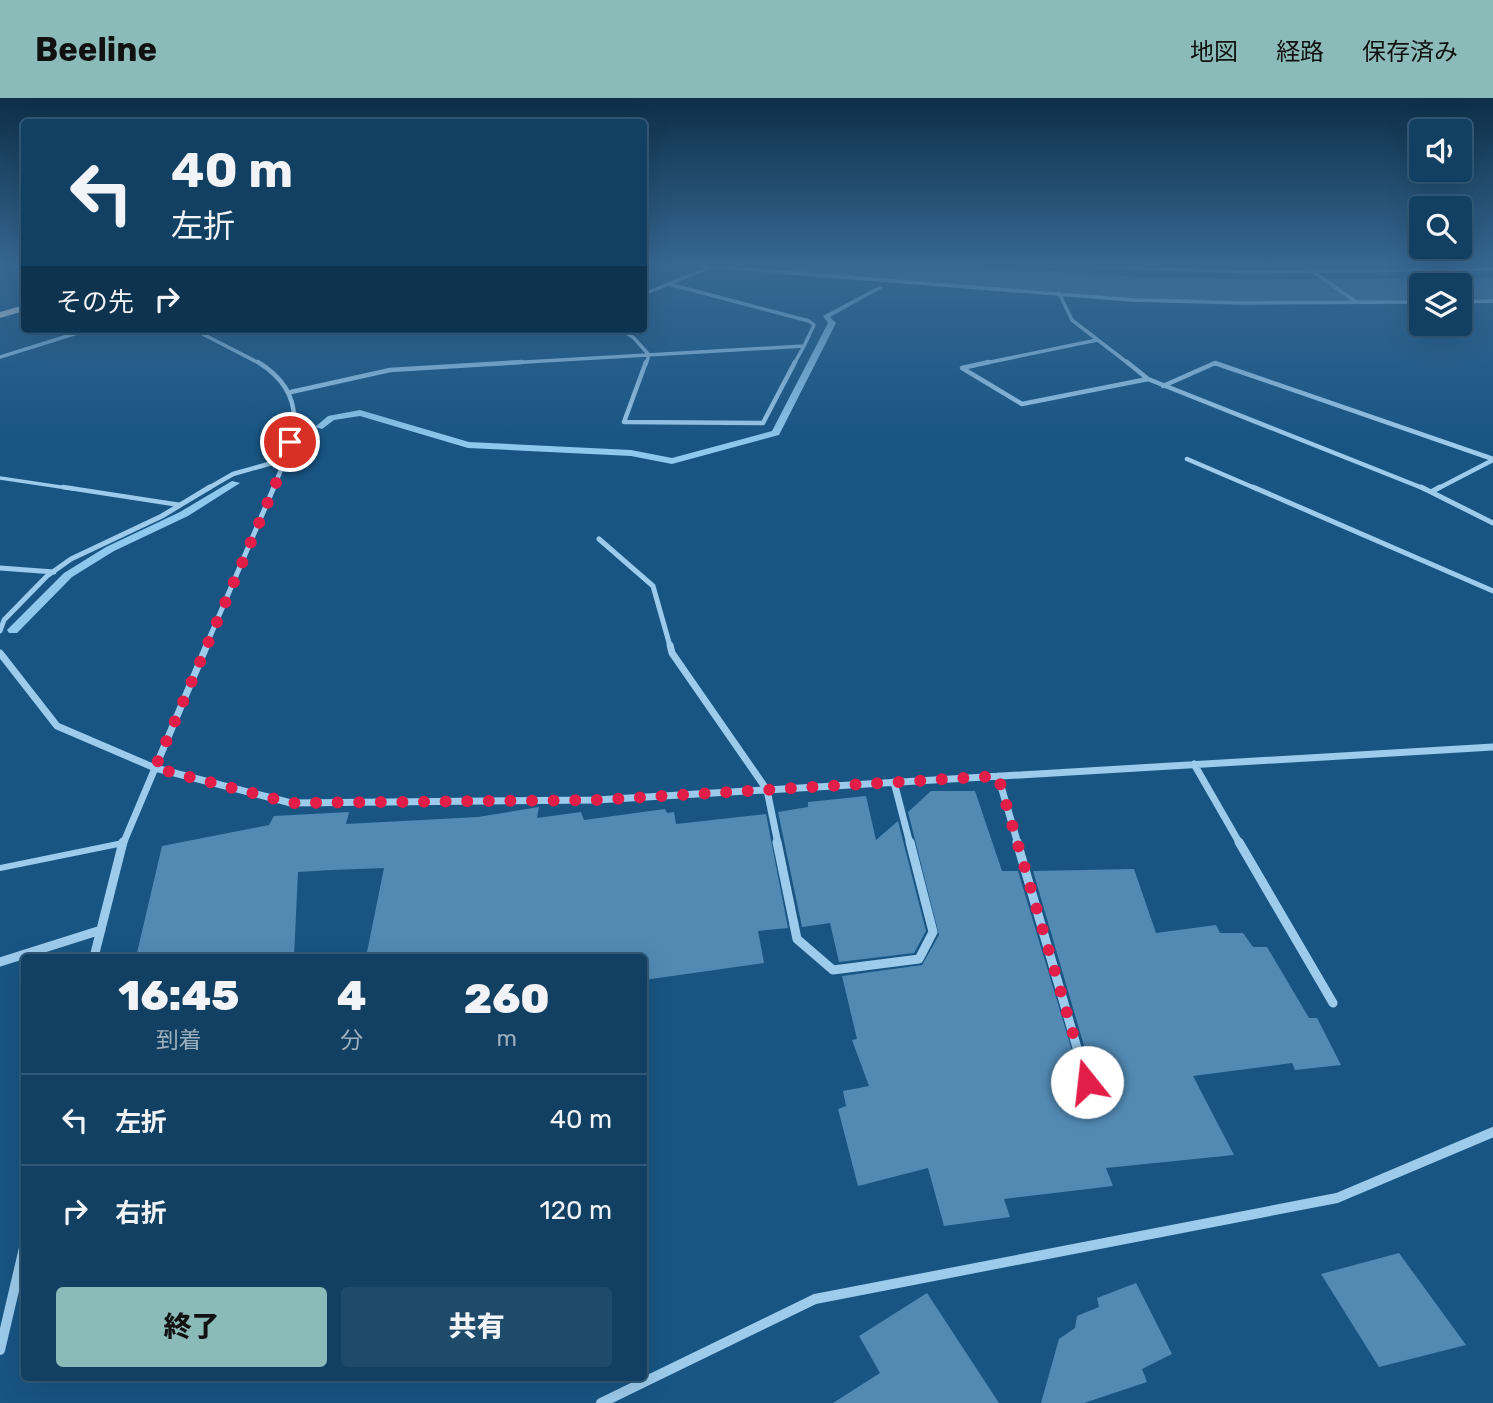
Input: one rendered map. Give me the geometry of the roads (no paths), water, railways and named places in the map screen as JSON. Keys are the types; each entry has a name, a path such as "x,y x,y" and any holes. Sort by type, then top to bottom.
{"street":[{"path":"649,355 624,422 763,423 814,325"},
{"path":"1078,325 1148,379 1431,492 1493,523"},
{"path":"0,357 77,333"},
{"path":"95,954 123,843 286,459 295,426 291,392 267,367 201,333"},
{"path":"627,333 649,355"},
{"path":"1097,340 962,368 1022,404 1148,379"},
{"path":"291,392 390,370 804,346"},
{"path":"1164,386 1215,363 1493,459"},
{"path":"0,631 4,620 71,559 181,505 233,474 286,459"},
{"path":"1187,459 1493,591"},
{"path":"1431,492 1493,459"},
{"path":"599,539 653,586 672,653 767,790 797,939 833,970 919,959 933,932 894,782"},
{"path":"0,568 54,572"},
{"path":"0,653 57,726 155,768 291,803 596,800 1493,747"},
{"path":"1194,764 1333,1003"},
{"path":"998,776 1087,1082"},
{"path":"25,954 101,930"},
{"path":"0,962 21,955"},
{"path":"647,1381 815,1299 1337,1198 1493,1132"},
{"path":"0,1350 21,1261"},
{"path":"601,1403 646,1381"}],"lane":[{"path":"0,478 181,505"},
{"path":"0,868 123,843"}],"waterway":[{"path":"319,427 331,418 360,413 468,445 631,453 672,461 776,433 831,325"},
{"path":"13,630 68,575 110,549 184,514 235,483"}]}
